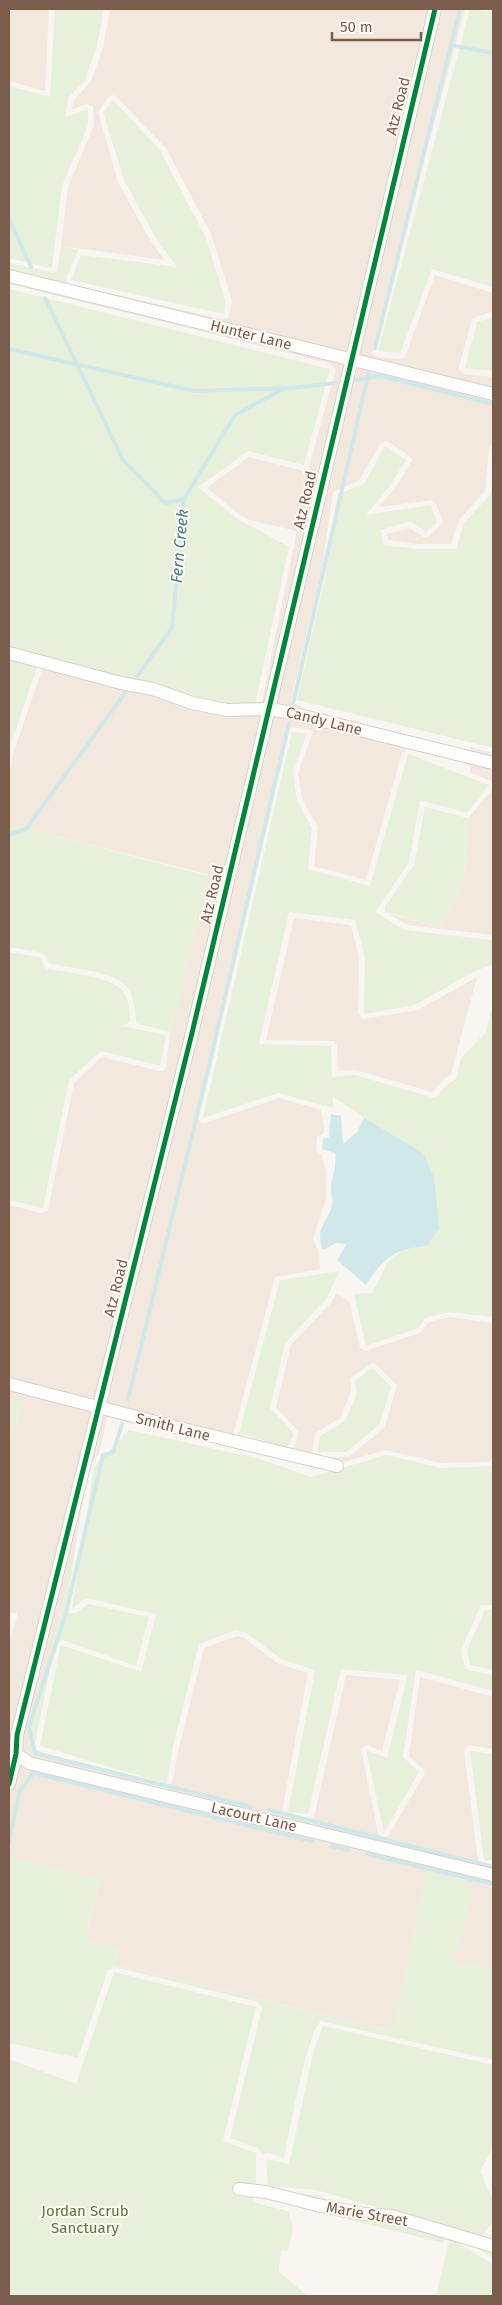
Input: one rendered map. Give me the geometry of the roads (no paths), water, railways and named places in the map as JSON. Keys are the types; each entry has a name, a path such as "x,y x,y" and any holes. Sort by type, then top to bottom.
{"street":[{"name":"Atz Road","path":"9,1784 16,1754 17,1735 196,1014 434,9"},
{"name":"Hunter Lane","path":"9,276 493,394"},
{"name":"Candy Lane","path":"9,653 121,683 153,689 192,703 227,710 269,709 493,763"},
{"name":"Smith Lane","path":"9,1384 337,1466"},
{"name":"Lacourt Lane","path":"16,1754 29,1763 493,1875"},
{"name":"Marie Street","path":"238,2189 266,2192 317,2205 364,2214 392,2216 493,2246"}],"water":[{"path":"331,1114 341,1116 343,1144 357,1132 364,1118 423,1153 434,1177 439,1228 427,1246 406,1249 391,1256 378,1268 366,1285 337,1260 347,1244 336,1243 323,1250 321,1242 321,1230 332,1203 331,1189 335,1166 335,1153 322,1149 323,1139 329,1137"}],"waterway":[{"path":"375,348 460,9"},
{"path":"451,45 493,53"},
{"path":"9,219 31,267"},
{"path":"45,298 123,460 165,503 184,499"},
{"name":"Fern Creek","path":"9,349 194,391 292,388 335,383"},
{"path":"293,704 369,371"},
{"name":"Fern Creek","path":"356,380 381,376 493,404"},
{"name":"Fern Creek","path":"137,676 172,628 184,499 235,415 285,388"},
{"name":"Fern Creek","path":"9,835 26,829 125,693"},
{"path":"128,1399 210,1062 289,723"},
{"path":"122,1424 113,1453 103,1455 66,1613 29,1727 35,1753 251,1807"},
{"path":"9,1842 19,1793 33,1773 312,1841"},
{"path":"269,1810 493,1867"},
{"path":"331,1846 348,1850"},
{"path":"367,1854 493,1884"}],"park label":[{"name":"Jordan Scrub Sanctuary","path":"85,2220"}]}
